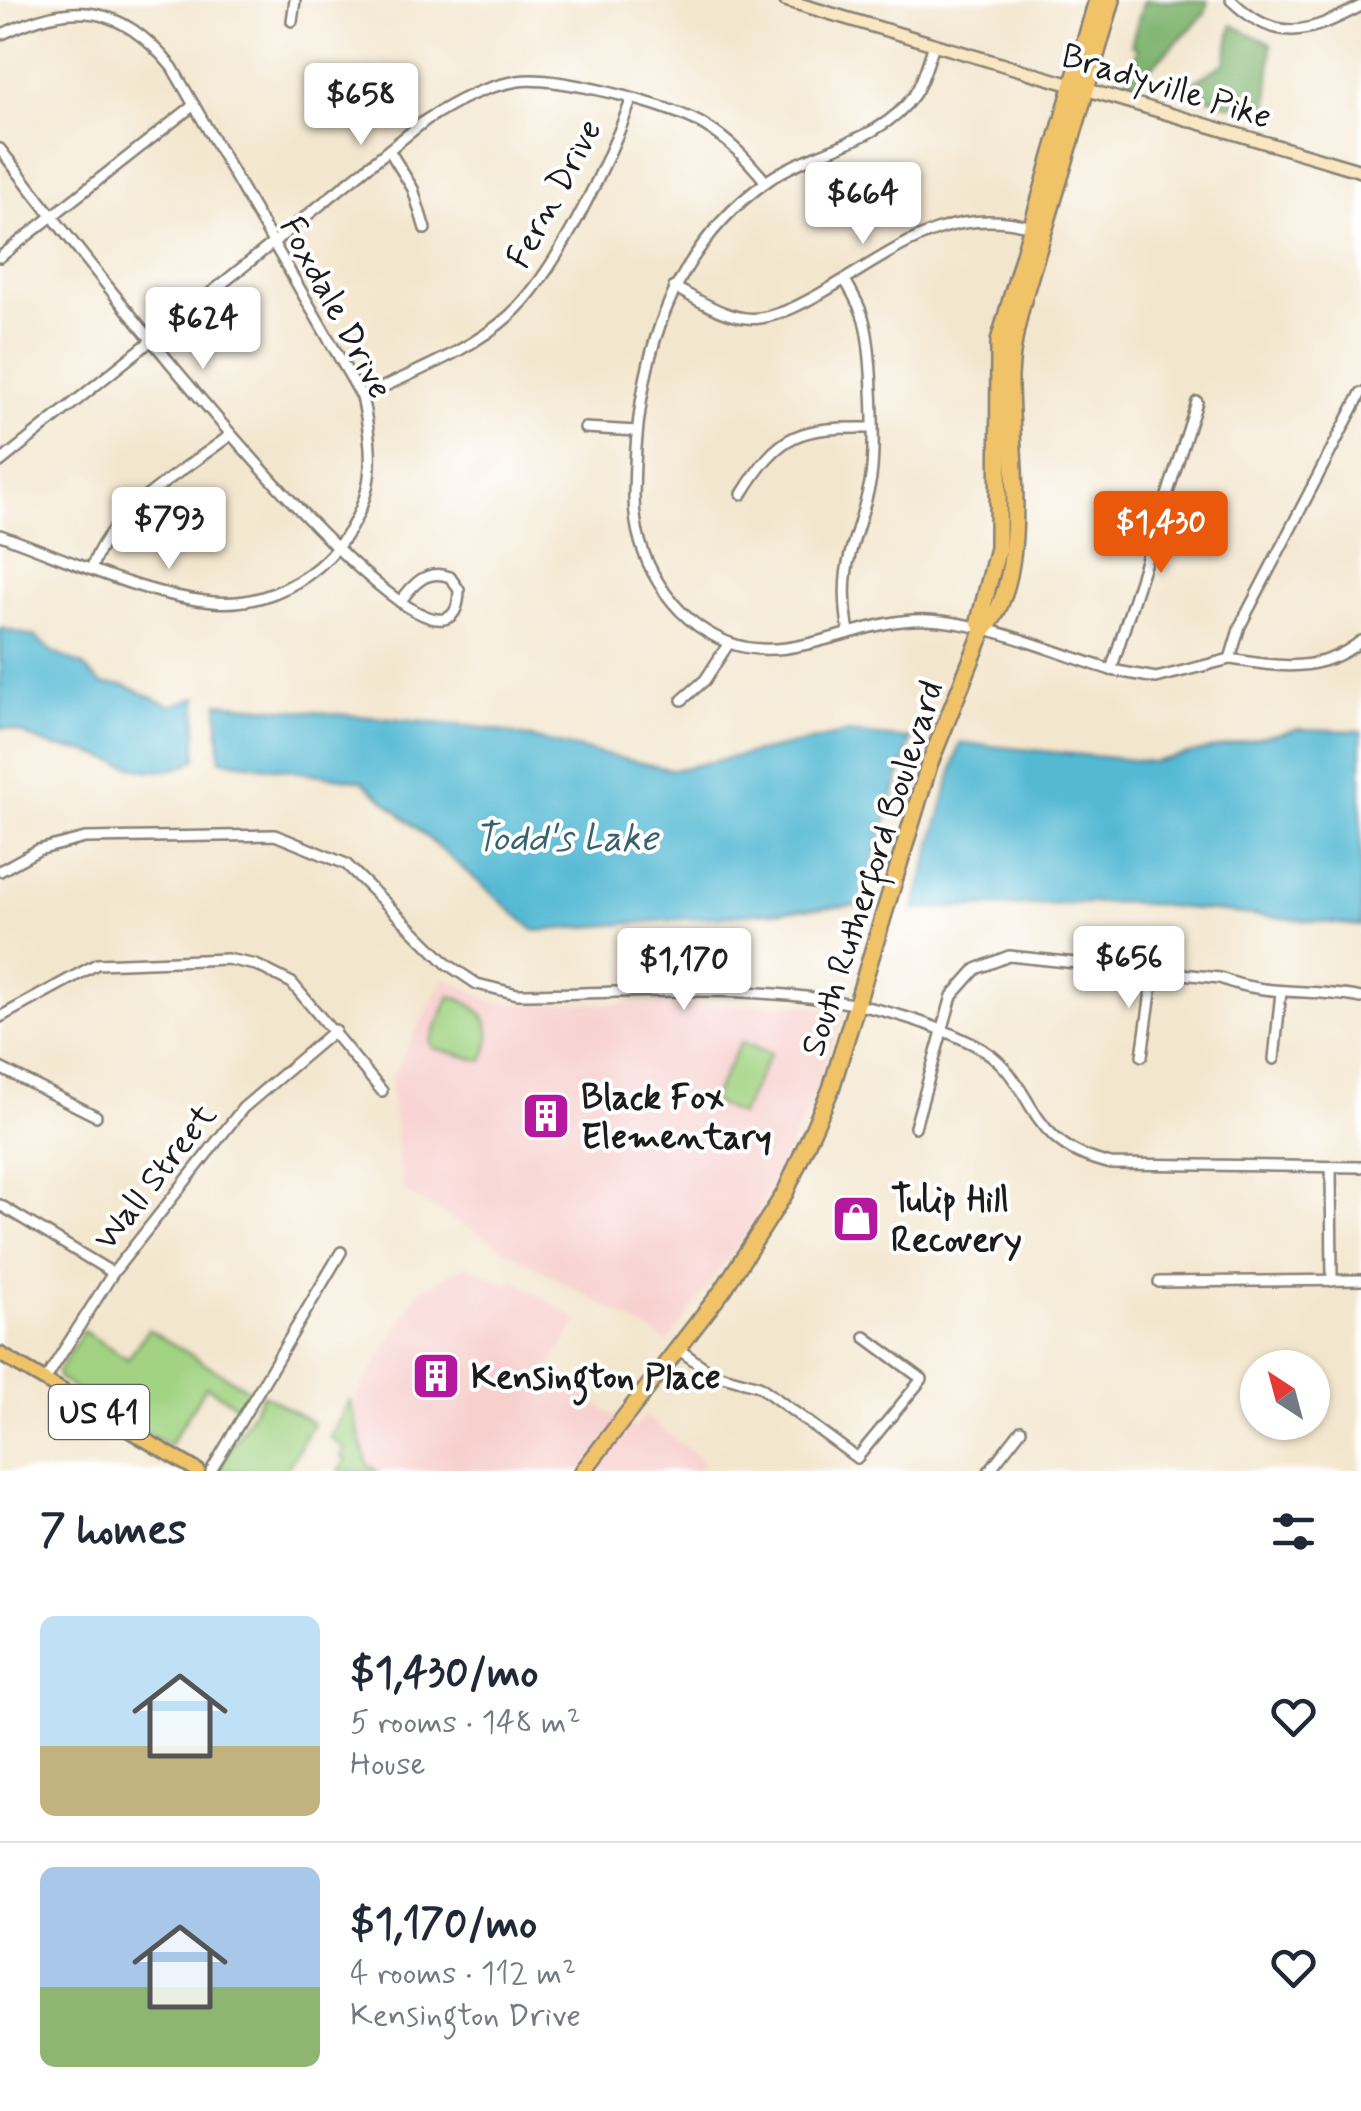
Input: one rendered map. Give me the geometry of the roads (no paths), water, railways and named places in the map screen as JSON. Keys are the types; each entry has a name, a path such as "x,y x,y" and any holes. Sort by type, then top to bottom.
{"highway":[{"name":"South Rutherford Boulevard","path":"1079,87 1097,0"},
{"name":"South Rutherford Boulevard","path":"584,1471 722,1290 785,1194 831,1088 929,765 982,631 979,621 998,548 999,341 1079,87 1112,0"}],"main road":[{"name":"Bradyville Pike","path":"785,0 1361,171"},
{"name":"US 41","path":"0,1354 198,1471"}],"street":[{"path":"0,34 60,10 106,12 113,0"},
{"path":"292,21 295,0"},
{"path":"1231,0 1258,24 1294,32 1326,24 1361,6"},
{"name":"Foxdale Drive","path":"106,12 143,32 194,105 362,397 371,442 366,495 338,548"},
{"path":"934,45 916,93 890,120 766,182 694,252 674,287 654,333 637,431 634,506 644,557 670,602 696,625 729,643 766,648 892,622 927,620 982,631 1111,670 1156,678 1230,660 1296,668 1319,665 1342,657 1361,641"},
{"path":"0,462 389,150 467,94 520,80 563,81 631,101 701,122 739,149 766,182"},
{"name":"Fern Drive","path":"362,397 475,342 510,315 539,283 614,147 631,101"},
{"path":"0,257 194,105"},
{"path":"0,149 278,491 338,548 400,602 418,616 440,621 456,608 459,590 448,575 430,575 400,602"},
{"path":"389,150 413,189 425,228"},
{"path":"674,287 722,312 758,319 796,307 942,226 975,218 1037,229"},
{"path":"845,280 863,316 869,350 871,481 852,535 842,590 849,633"},
{"path":"1230,660 1240,626 1361,393"},
{"path":"1111,670 1196,402"},
{"path":"585,428 637,431"},
{"path":"742,494 764,458 790,436 822,428 870,428"},
{"path":"92,567 103,541 119,522 230,436"},
{"path":"0,535 183,597 232,602 282,590 338,548"},
{"path":"682,700 705,680 729,643"},
{"path":"0,870 38,850 85,838 275,835 360,874 446,964 496,990 517,994 808,994 941,1030 993,1057 1050,1136 1087,1158 1112,1164 1361,1167"},
{"path":"915,1128 941,1030 961,983 976,969 1010,956 1220,978 1241,986 1280,992 1361,998"},
{"path":"0,1017 98,964 227,959 256,965 292,983 382,1091"},
{"path":"1142,1056 1154,970"},
{"path":"1274,1058 1280,992"},
{"name":"Wall Street","path":"45,1380 113,1274 243,1108 334,1030"},
{"path":"0,1068 96,1116"},
{"path":"1331,1167 1332,1280"},
{"path":"0,1205 113,1274"},
{"path":"211,1471 341,1252"},
{"path":"1159,1282 1361,1280"},
{"path":"678,1349 712,1373 759,1386 858,1458 922,1380 865,1337"},
{"path":"989,1471 1020,1430"}],"water":[{"path":"0,628 35,637 54,653 82,665 102,684 125,685 171,706 197,697 196,759 170,770 144,769 52,746 0,728"},
{"name":"Todd's Lake","path":"218,703 487,728 673,770 847,733 911,739 860,905 535,931 362,781 220,760"},
{"path":"1298,729 1361,731 1361,926 1126,902 914,909 960,743 1153,762"}],"place":[{"name":"Black Fox Elementary","path":"546,1116"},
{"name":"Tulip Hill Recovery","path":"856,1219"},
{"name":"Kensington Place","path":"436,1376"}]}
